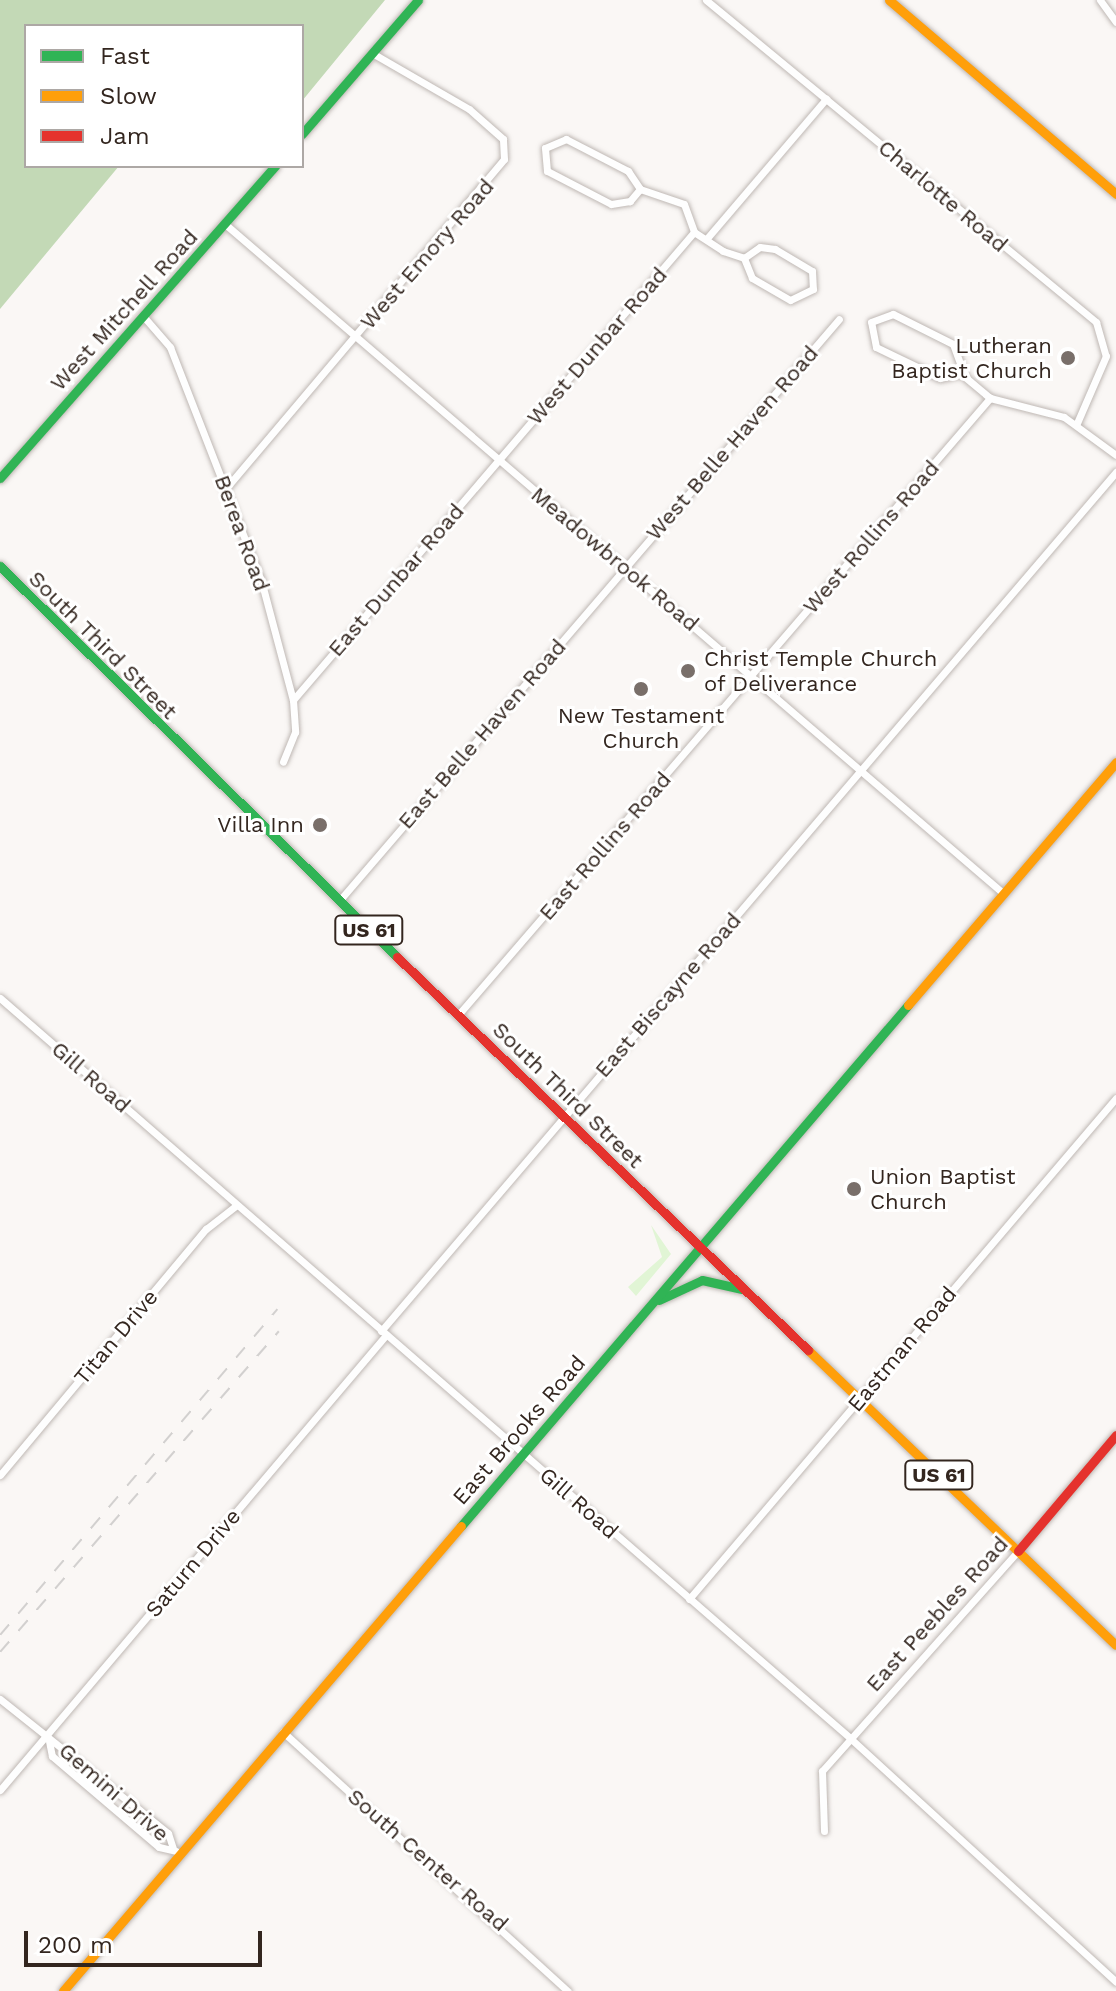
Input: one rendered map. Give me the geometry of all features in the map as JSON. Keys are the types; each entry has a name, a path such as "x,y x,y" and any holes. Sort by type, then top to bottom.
{"main road":[{"path":"304,132 418,0"},
{"path":"889,0 1116,194"},
{"name":"West Mitchell Road","path":"0,478 273,168"},
{"name":"South Third Street","path":"0,566 339,901 1116,1645"},
{"name":"East Brooks Road","path":"63,1991 176,1851 283,1732 702,1248 1116,762"},
{"path":"649,1306 689,1282 742,1289"},
{"name":"East Peebles Road","path":"1018,1551 1116,1435"}],"street":[{"name":"Charlotte Road","path":"706,0 1100,327 1105,363 1077,423"},
{"path":"1100,0 1116,22"},
{"name":"West Emory Road","path":"227,487 357,337 505,153 503,139 465,106 372,53"},
{"path":"708,237 826,99"},
{"path":"640,189 630,201 611,204 547,171 545,148 566,139 631,173 640,189 684,204 694,232 744,258 752,278 790,300 813,289 812,271 775,249 760,247 744,258"},
{"name":"Meadowbrook Road","path":"225,224 1004,894"},
{"name":"West Dunbar Road","path":"499,460 694,232"},
{"path":"963,373 940,378 876,347 871,322 893,314 953,344 963,373 990,398 1077,423 1116,455"},
{"name":"Berea Road","path":"144,317 170,347 227,487 293,700 294,742 283,762"},
{"name":"West Belle Haven Road","path":"626,567 839,319"},
{"name":"West Rollins Road","path":"751,676 990,398"},
{"name":"East Dunbar Road","path":"293,700 499,460"},
{"name":"East Biscayne Road","path":"384,1333 564,1116 1116,472"},
{"name":"East Belle Haven Road","path":"339,901 626,567"},
{"name":"East Rollins Road","path":"458,1015 751,676"},
{"name":"Gill Road","path":"0,998 850,1738 1116,1982"},
{"name":"Eastman Road","path":"689,1599 1116,1098"},
{"name":"Titan Drive","path":"0,1475 206,1229 237,1205"},
{"name":"Saturn Drive","path":"0,1790 47,1740 384,1333"},
{"name":"East Peebles Road","path":"824,1831 822,1771 1018,1551"},
{"name":"Gemini Drive","path":"0,1699 47,1740 52,1756 159,1847 176,1851"},
{"name":"South Center Road","path":"283,1732 568,1991"},
{"name":"Gemini Drive","path":"47,1740 62,1742 133,1803 171,1836 176,1851"}],"green space":[{"path":"0,0 385,0 304,99 304,24 24,24 24,168 117,168 0,309"},
{"path":"651,1225 671,1254 636,1296 628,1287 662,1257"}],"railway":[{"path":"0,1635 277,1309"},
{"path":"0,1652 279,1331"}],"traffic: fast":[{"path":"304,132 418,0"},
{"path":"0,478 273,168"},
{"path":"0,566 397,957"},
{"path":"461,1526 908,1005"},
{"path":"659,1300 702,1280 742,1289"}],"traffic: slow":[{"path":"889,0 1116,194"},
{"path":"908,1005 1116,762"},
{"path":"808,1350 1116,1645"},
{"path":"63,1991 461,1526"}],"traffic: jam":[{"path":"397,957 808,1350"},
{"path":"1018,1551 1116,1435"}],"place":[{"name":"Lutheran Baptist Church","path":"1068,358"},
{"name":"Christ Temple Church of Deliverance","path":"688,671"},
{"name":"New Testament Church","path":"641,689"},
{"name":"Villa Inn","path":"320,825"},
{"name":"Union Baptist Church","path":"854,1189"}]}
